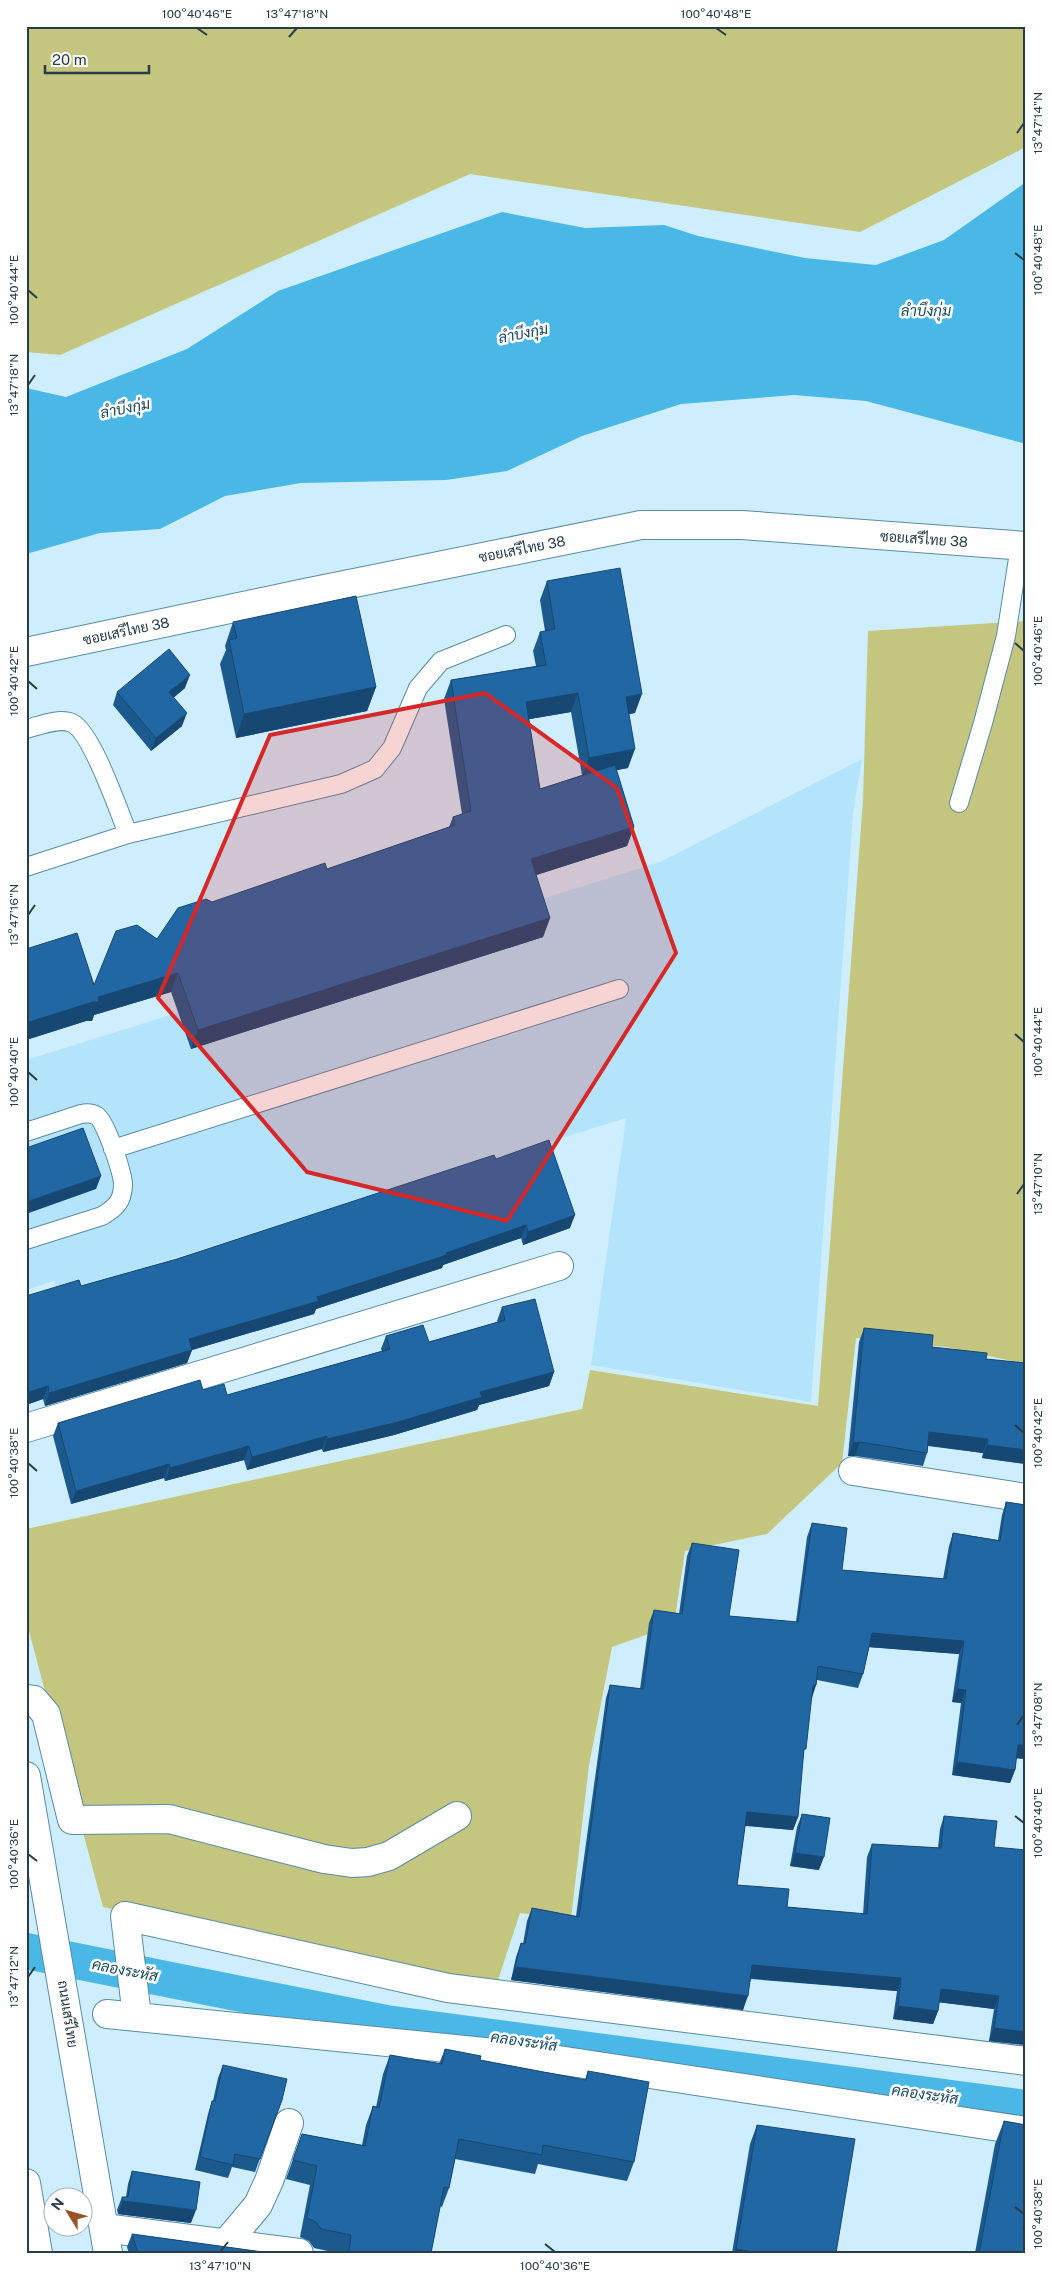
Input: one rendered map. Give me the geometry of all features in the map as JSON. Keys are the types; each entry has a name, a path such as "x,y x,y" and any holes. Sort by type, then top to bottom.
{"street":[{"name":"ซอยเสรีไทย 38","path":"26,652 305,592 641,525 742,525 1023,546"},
{"path":"26,1428 558,1266"},
{"path":"854,1471 1026,1498"},
{"path":"26,1699 34,1700 46,1714 72,1820 169,1819 324,1858 352,1863 368,1862 390,1856 457,1816"},
{"name":"ถนนเสรีไทย","path":"26,1776 45,1877 106,2240"},
{"path":"136,2012 125,1916 448,1988 1026,2061"},
{"path":"107,2014 136,2012 545,2058 1026,2131"},
{"path":"227,2242 258,2205 269,2181 289,2123"},
{"path":"28,2200 38,2253"},
{"path":"106,2240 227,2242 299,2253"}],"lane":[{"path":"959,803 1006,636 1023,546"},
{"path":"26,867 128,834 341,784 375,769 392,748 418,688 441,661 506,635"},
{"path":"26,728 59,721 73,723 85,736 90,745 128,834"},
{"path":"113,1149 619,989"},
{"path":"26,1132 89,1113 97,1116 102,1122 113,1149 123,1184 120,1199 113,1209 102,1216 26,1240"}],"highlighted area":[{"path":"485,693 617,788 676,953 507,1221 307,1172 158,998 270,735"}],"shaded area":[{"path":"862,759 853,814 811,1402 591,1365 626,1118 59,1294 54,1281 26,1290 26,1060 660,862"}],"green space":[{"path":"26,26 1026,26 1026,147 860,232 470,174 60,355 26,352"},
{"path":"1026,621 1026,1364 946,1347 856,1338 842,1463 767,1534 685,1551 674,1625 612,1647 589,1765 571,1919 520,1913 497,1983 350,1962 103,1907 26,1620 26,1529 582,1409 590,1370 818,1406 863,800 868,631"}],"water":[{"name":"ลำบึงกุ่ม","path":"1026,182 1026,444 866,401 794,395 681,404 582,436 507,471 446,480 301,483 225,496 160,529 100,533 26,554 26,388 66,397 187,349 278,291 502,212 585,228 664,225 698,236 805,258 876,265 944,240"}],"building":[{"path":"620,568 642,694 626,697 635,749 589,758 578,693 526,702 540,789 615,765 634,827 531,859 550,918 198,1030 178,973 98,997 99,1002 93,1002 26,1023 26,949 77,933 94,985 116,931 137,925 157,939 178,908 206,899 212,902 325,863 327,869 455,825 453,817 471,811 451,680 546,665 540,632 555,629 547,581"},
{"path":"356,596 376,687 244,714 229,640 237,638 233,622"},
{"path":"169,649 190,675 169,692 187,713 156,738 117,692"},
{"path":"83,1128 101,1176 26,1202 26,1148"},
{"path":"549,1140 575,1215 528,1232 526,1225 446,1253 447,1255 317,1297 319,1301 189,1339 192,1350 49,1393 48,1386 26,1393 26,1296 79,1280 81,1286 177,1259 494,1155 496,1159"},
{"path":"535,1299 554,1372 480,1392 482,1397 398,1422 327,1439 327,1436 252,1457 249,1446 170,1468 169,1464 76,1491 58,1423 200,1380 203,1390 224,1384 227,1395 390,1349 386,1336 423,1325 429,1342 505,1320 502,1307"},
{"path":"864,1328 933,1335 932,1347 987,1353 986,1359 1026,1363 1026,1450 987,1445 988,1439 929,1432 927,1453 860,1442 853,1443"},
{"path":"1006,1502 1026,1505 1026,1745 1018,1745 1015,1770 957,1762 966,1690 957,1689 964,1641 872,1633 863,1674 818,1666 816,1685 813,1685 806,1749 804,1749 798,1817 747,1812 737,1885 789,1889 787,1907 867,1914 872,1844 941,1848 944,1816 997,1821 994,1847 1026,1850 1026,2032 994,2028 999,1996 941,1989 938,2011 898,2006 901,1978 752,1965 748,1996 515,1967 521,1943 525,1944 532,1908 579,1917 610,1685 643,1689 654,1610 682,1614 692,1543 739,1550 729,1616 798,1622 812,1523 847,1528 842,1570 946,1579 953,1533 1000,1541"},
{"path":"802,1814 830,1818 824,1857 795,1853"},
{"path":"445,2049 481,2056 480,2060 586,2080 588,2071 649,2082 634,2162 543,2145 542,2155 459,2139 449,2188 444,2187 431,2253 349,2253 351,2235 321,2229 316,2222 307,2218 317,2166 293,2160 302,2134 365,2146 373,2106 379,2108 390,2055 442,2064"},
{"path":"223,2065 287,2079 282,2100 260,2159 235,2154 233,2165 200,2157 212,2101 215,2101"},
{"path":"1004,2121 1026,2125 1026,2220 1023,2228 1026,2237 1026,2253 979,2253"},
{"path":"757,2125 855,2139 836,2253 759,2253 736,2249"},
{"path":"132,2171 200,2182 196,2210 123,2201 122,2197 128,2197"},
{"path":"132,2234 270,2253 138,2253"}],"waterway":[{"name":"คลองระหัส","path":"26,1951 386,2023 1026,2108"}]}
